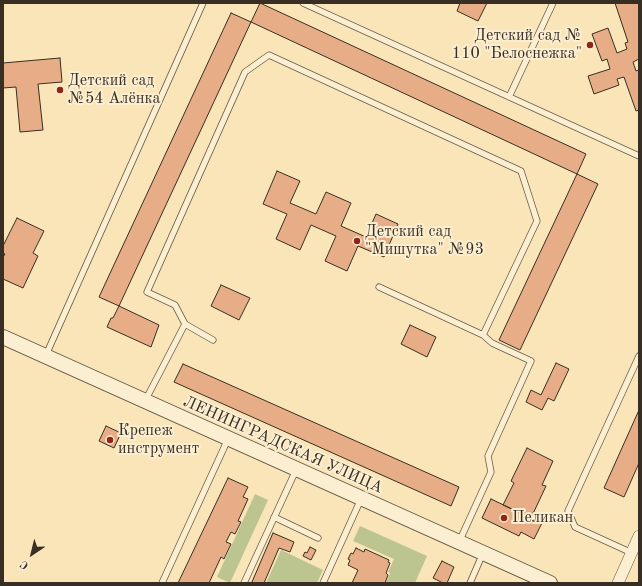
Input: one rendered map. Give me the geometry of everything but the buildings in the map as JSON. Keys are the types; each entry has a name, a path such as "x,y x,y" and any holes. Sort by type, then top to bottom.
{"street":[{"name":"ЛЕНИНГРАДСКАЯ УЛИЦА","path":"3,337 550,583"},
{"path":"618,583 639,536"}],"lane":[{"path":"46,356 203,3"},
{"path":"303,3 639,156"},
{"path":"509,98 552,3"},
{"path":"213,340 184,324 175,305 147,292 245,72 269,55 521,171 537,221 483,335"},
{"path":"379,287 483,335 492,343 531,361 488,456 491,472 459,542"},
{"path":"145,401 184,324"},
{"path":"632,553 575,527 568,511 639,356"},
{"path":"162,583 228,439"},
{"path":"244,583 296,469"},
{"path":"323,583 362,498"},
{"path":"274,517 318,538"},
{"path":"470,583 480,560"}],"green space":[{"path":"255,494 268,500 230,583 217,577"},
{"path":"360,526 427,556 415,583 386,583 390,573 388,572 394,559 353,541"},
{"path":"281,550 323,570 317,583 266,583"}],"place":[{"name":"Детский сад № 110 \"Белоснежка\"","path":"590,45"},
{"name":"Детский сад №54 Алёнка","path":"60,90"},
{"name":"Детский сад \"Мишутка\" №93","path":"357,241"},
{"name":"Крепеж инструмент","path":"110,440"},
{"name":"Пеликан","path":"504,518"}]}
